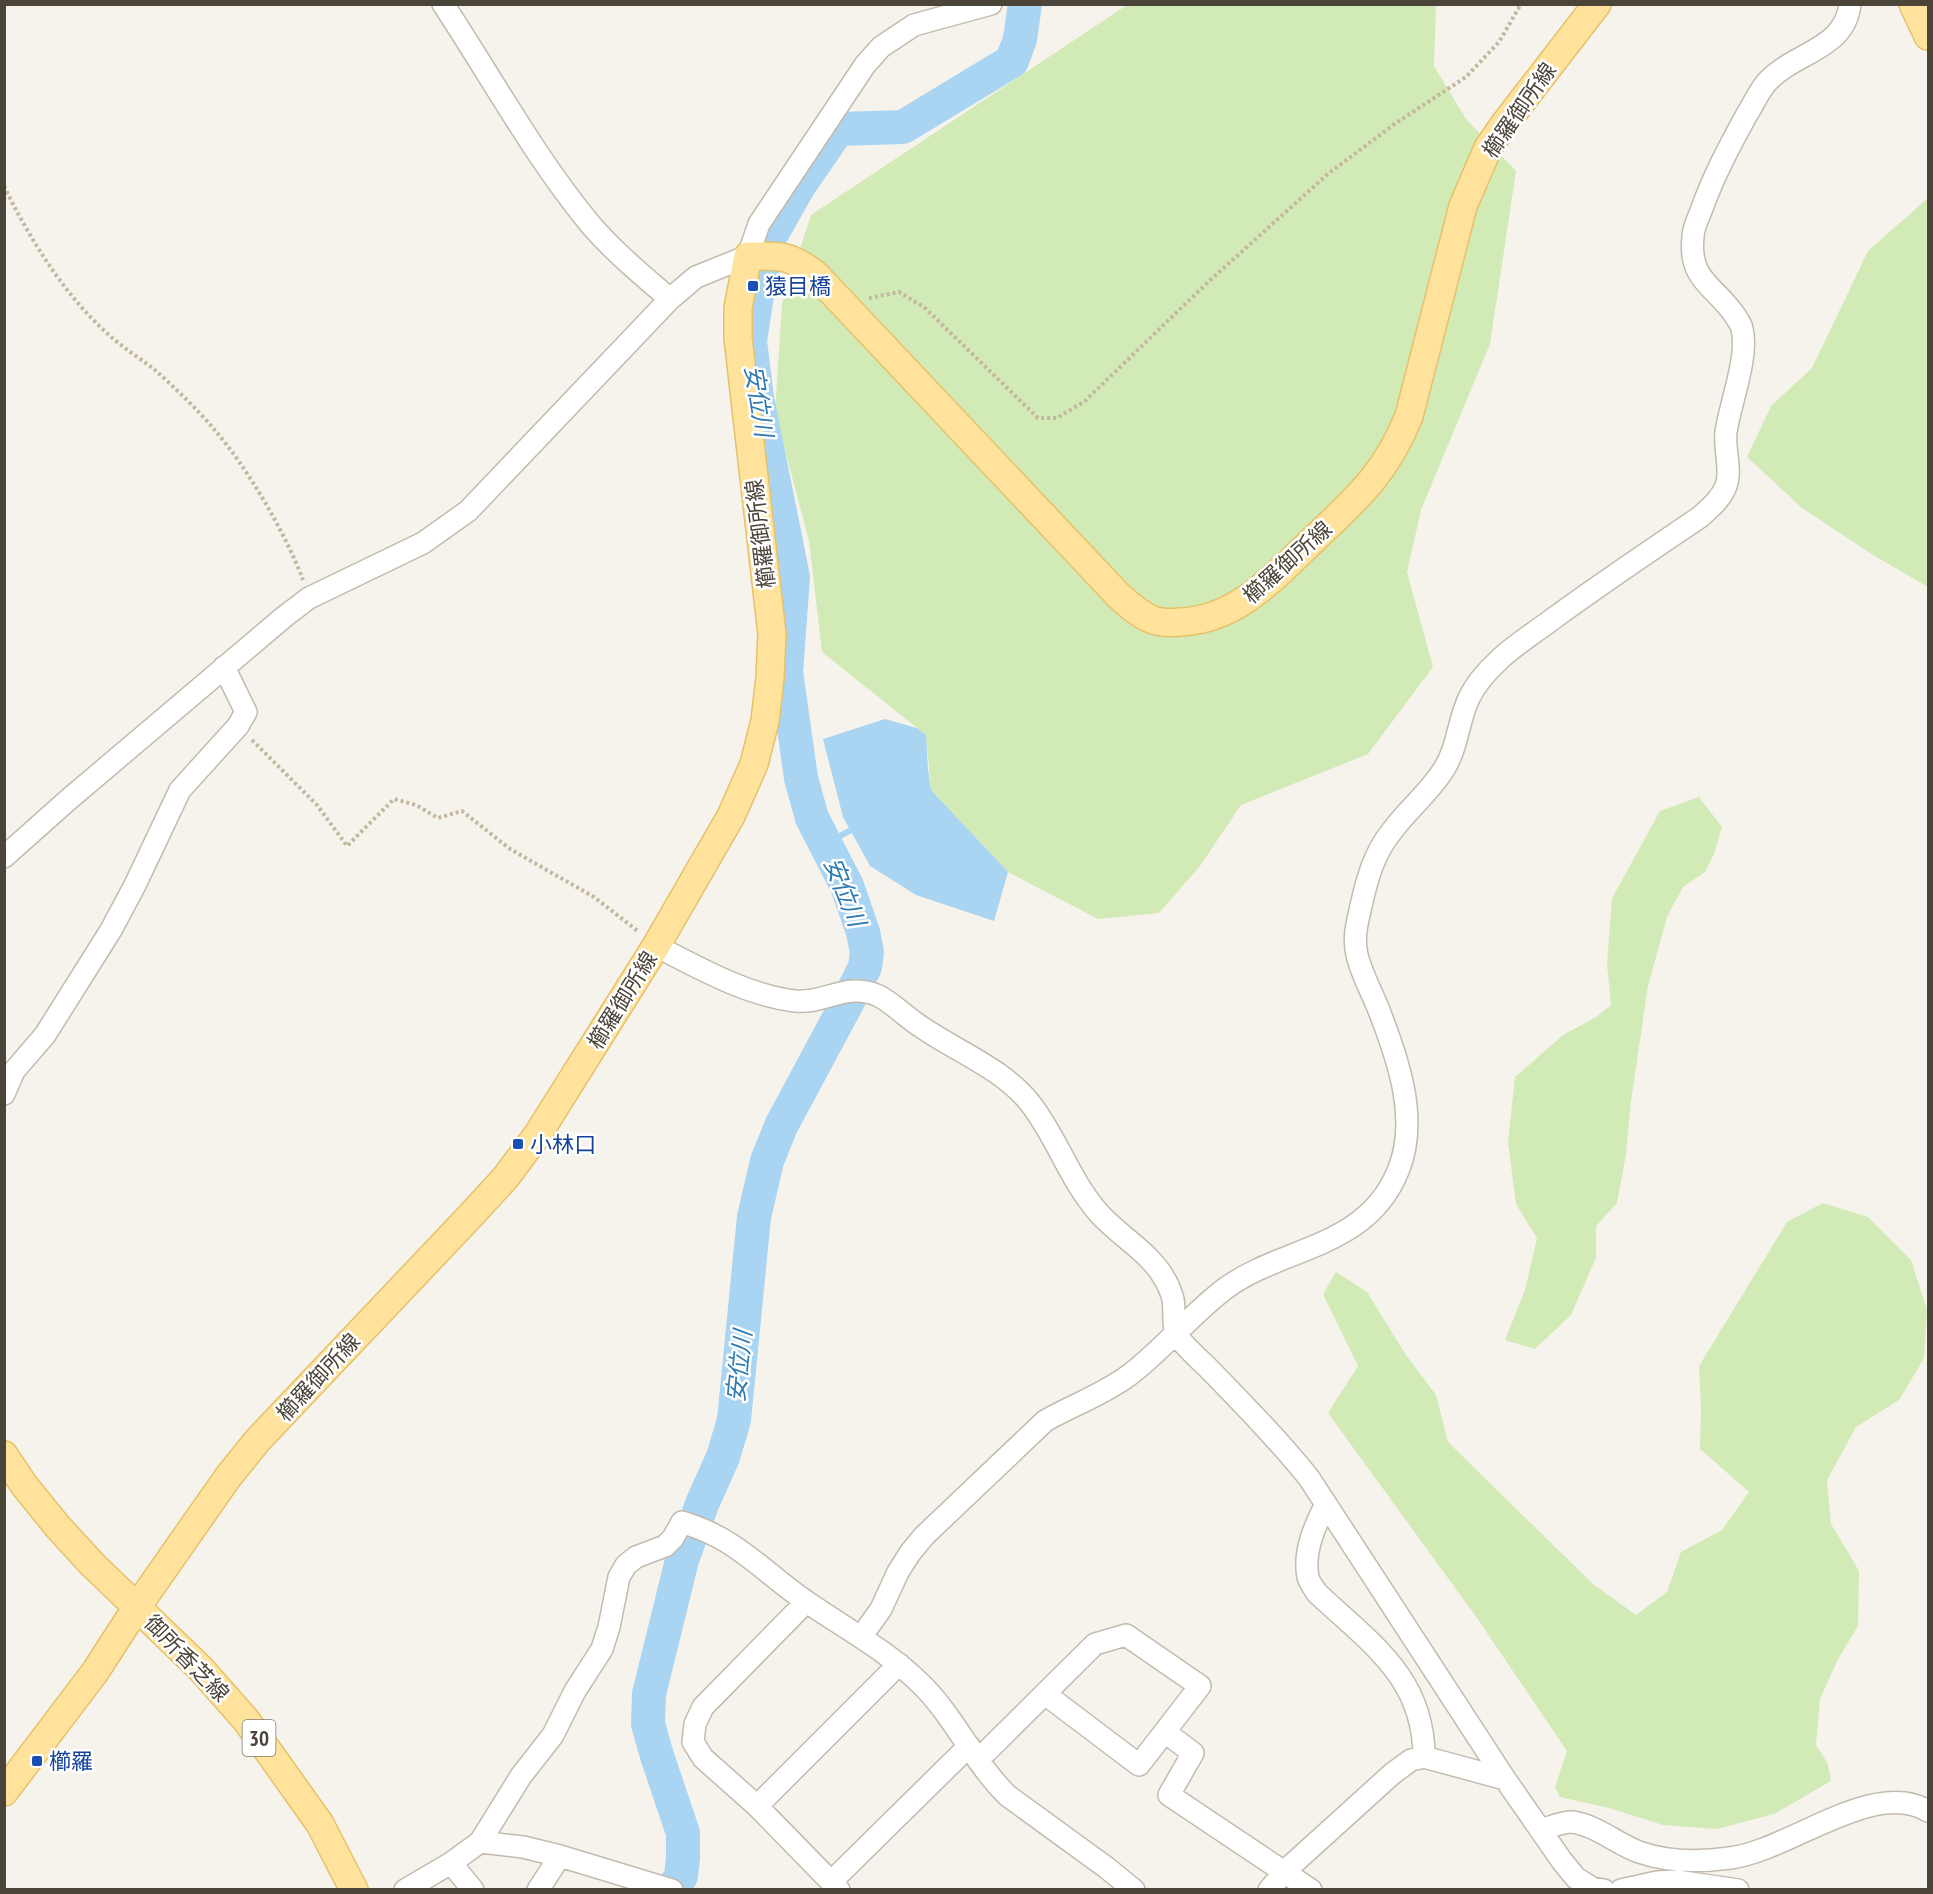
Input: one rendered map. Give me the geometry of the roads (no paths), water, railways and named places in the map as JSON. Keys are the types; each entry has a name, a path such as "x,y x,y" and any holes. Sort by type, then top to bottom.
{"main road":[{"name":"櫛羅御所線","path":"137,1607 228,1477 257,1441 506,1177 538,1134 656,946 731,816 754,764 765,721 770,678 772,634 738,338 738,308 764,256 800,263 816,275 1119,596 1152,620 1170,623 1192,622 1230,610 1265,586 1360,495 1381,471 1398,442 1409,416 1463,206 1488,148 1597,4"},
{"path":"1913,4 1929,36"},
{"name":"御所香芝線","path":"4,1455 24,1485 58,1527 200,1668 246,1720 320,1824 354,1890"},
{"name":"御所香芝線","path":"4,1792 95,1672 137,1607"}],"street":[{"path":"443,4 522,130 591,224 623,259 670,299"},
{"path":"4,857 224,667 309,598 423,543 468,511 670,299 696,277 764,256 759,224 865,65 881,47 914,25 991,4"},
{"path":"861,1637 881,1609 898,1572 910,1553 932,1528 1045,1421 1106,1391 1130,1375 1204,1306 1228,1287 1250,1274 1336,1238 1363,1219 1383,1197 1398,1171 1407,1142 1408,1113 1391,1042 1363,975 1356,952 1355,931 1369,874 1378,852 1392,830 1428,791 1444,769 1453,752 1469,698 1483,677 1502,657 1700,517 1715,503 1725,488 1730,473 1725,453 1726,433 1743,351 1742,328 1732,312 1701,278 1692,259 1693,234 1725,154 1765,84 1779,70 1824,46 1841,32 1849,14 1850,4"},
{"path":"4,1094 14,1071 45,1035 111,930 180,790 238,726 246,712 224,667"},
{"path":"656,946 709,973 766,995 795,1001 812,1001 844,991 868,992 881,997 931,1034 1001,1076 1015,1087 1031,1104 1076,1183 1097,1211 1120,1235 1152,1262 1164,1277 1173,1297 1176,1334 1287,1451 1326,1504 1505,1779 1562,1861 1576,1878 1592,1888 1604,1890"},
{"path":"1326,1504 1316,1523 1311,1541 1307,1560 1308,1578 1317,1593 1395,1667 1409,1689 1419,1713 1424,1735 1424,1757"},
{"path":"405,1890 451,1863 480,1842 521,1776 553,1735 575,1691 602,1649 619,1577 626,1565 636,1557 665,1546 674,1538 682,1522 708,1531 728,1542 806,1602 899,1664 922,1684 947,1713 997,1785 1008,1796 1134,1890"},
{"path":"806,1602 703,1707 695,1724 693,1742 703,1758 756,1806 835,1886 974,1753 1045,1694 1095,1644 1126,1635 1200,1686 1139,1765 1045,1694"},
{"path":"756,1806 899,1664"},
{"path":"1165,1732 1193,1753 1169,1795 1311,1890"},
{"path":"1269,1890 1285,1871 1392,1774 1411,1760 1424,1757 1505,1779"},
{"path":"1541,1830 1572,1822 1589,1827 1639,1852 1701,1861 1733,1858 1760,1851 1881,1802 1926,1804"},
{"path":"480,1842 523,1847 560,1856 662,1888"},
{"path":"538,1890 560,1856"},
{"path":"451,1863 473,1890"},
{"path":"1621,1890 1667,1882 1738,1890"}],"water":[{"path":"885,719 917,728 926,735 931,790 1008,872 994,921 916,895 870,866 843,817 823,739"}],"waterway":[{"name":"安位川","path":"673,1890 681,1876 683,1833 648,1724 649,1694 682,1560 702,1504 723,1457 734,1420 754,1217 767,1161 781,1126 865,967 867,952 863,932 847,886 812,818 801,778 786,672 793,577 757,398 750,341 758,289 770,237 800,184 838,129 903,127 1012,61 1020,39 1025,4"},
{"path":"825,844 855,828"}],"place":[{"name":"猿目橋","path":"753,286"},
{"name":"小林口","path":"518,1144"},
{"name":"櫛羅","path":"37,1761"}]}
